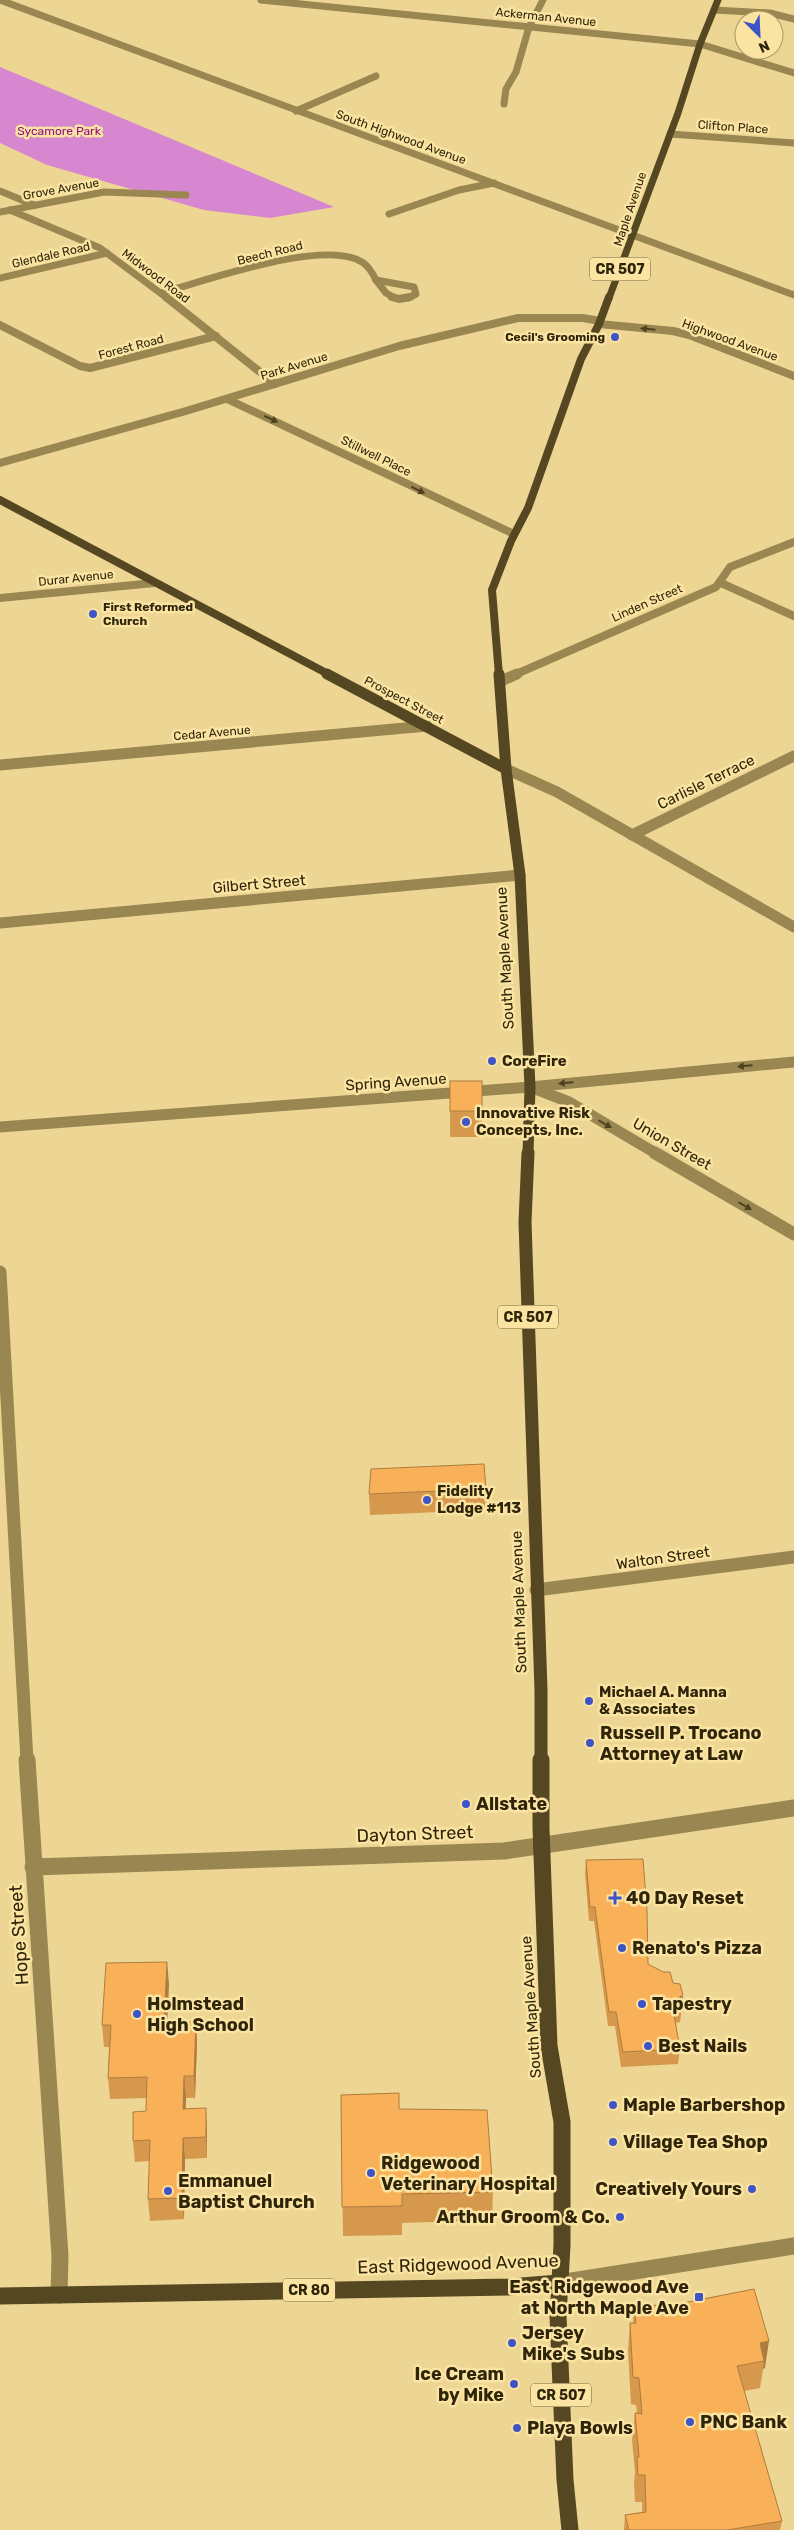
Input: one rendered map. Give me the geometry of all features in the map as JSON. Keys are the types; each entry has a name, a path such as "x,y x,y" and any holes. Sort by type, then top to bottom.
{"main road":[{"name":"Maple Avenue","path":"514,534 528,508 581,359 599,322 633,235 700,44 718,0"},
{"name":"Prospect Street","path":"0,500 506,769"},
{"name":"South Maple Avenue","path":"514,534 492,590 501,680 506,769 520,875 530,1087 525,1222 536,1590 541,1690 541,1846 549,2046 551,2067 562,2122 562,2246 559,2283"},
{"name":"East Ridgewood Avenue","path":"0,2296 510,2287 559,2283"},
{"name":"CR 507","path":"559,2283 565,2480 570,2530"}],"street":[{"name":"South Highwood Avenue","path":"0,0 794,294"},
{"name":"Ackerman Avenue","path":"261,0 700,44 794,73"},
{"path":"504,104 506,89 516,72 529,27 543,0"},
{"path":"714,10 770,13 794,19"},
{"path":"296,111 376,76"},
{"name":"Clifton Place","path":"670,134 794,143"},
{"path":"389,214 459,190 494,183"},
{"path":"0,191 34,205"},
{"name":"Grove Avenue","path":"0,212 104,192 186,195"},
{"name":"Midwood Road","path":"10,210 107,253 161,293 275,384"},
{"name":"Glendale Road","path":"0,278 107,253"},
{"name":"Beech Road","path":"161,293 298,256 315,254 342,256 362,262 367,266 376,280 386,295 399,299 411,298 416,294 414,287 376,280"},
{"name":"Park Avenue","path":"0,463 275,384 399,346 518,318 582,318 599,322"},
{"name":"Highwood Avenue","path":"599,322 673,331 689,335 794,376"},
{"name":"Forest Road","path":"0,325 80,366 90,368 216,336"},
{"name":"Stillwell Place","path":"227,398 514,534"},
{"name":"Linden Street","path":"501,680 721,583 725,571 730,567 794,542"},
{"name":"Durar Avenue","path":"0,598 154,582"},
{"path":"721,583 794,616"},
{"name":"Cedar Avenue","path":"0,765 427,726"},
{"name":"Carlisle Terrace","path":"632,835 794,756"},
{"name":"Prospect Street","path":"506,769 557,792 794,927"},
{"name":"Gilbert Street","path":"0,923 520,875"},
{"name":"Spring Avenue","path":"0,1127 530,1087 794,1062"},
{"name":"Union Street","path":"530,1087 569,1102 794,1234"},
{"name":"Hope Street","path":"0,1272 4,1378 33,1867 59,2237 59,2295"},
{"name":"Walton Street","path":"536,1590 794,1556"},
{"name":"Dayton Street","path":"33,1867 460,1853 541,1846 794,1808"},
{"name":"East Ridgewood Avenue","path":"559,2283 794,2246"}],"green space":[{"name":"Sycamore Park","path":"0,67 334,207 270,218 204,210 47,165 0,143"}],"building":[{"path":"450,1081 482,1081 482,1111 450,1111"},
{"path":"484,1464 486,1489 369,1494 371,1469"},
{"path":"643,1859 647,1911 648,1964 663,1972 670,1972 673,1983 680,1984 683,1995 678,1998 682,2007 673,2009 680,2049 623,2052 616,2012 609,2012 595,1907 590,1907 586,1860"},
{"path":"167,1962 164,2023 196,2022 194,2076 184,2076 183,2109 206,2108 206,2137 183,2138 182,2198 148,2199 150,2140 133,2141 133,2112 146,2111 147,2077 108,2078 111,2025 102,2025 106,1963"},
{"path":"399,2093 399,2109 487,2110 493,2192 402,2194 402,2206 342,2207 341,2095"},
{"name":"PNC Bank","path":"754,2289 769,2341 760,2343 764,2361 737,2366 782,2521 727,2530 629,2530 625,2515 646,2512 645,2475 638,2475 637,2457 639,2457 635,2413 642,2414 639,2378 633,2377 630,2323 636,2323 634,2307 683,2303"}],"place":[{"name":"Cecil's Grooming","path":"615,337"},
{"name":"First Reformed Church","path":"93,614"},
{"name":"CoreFire","path":"492,1061"},
{"name":"Innovative Risk Concepts, Inc.","path":"466,1122"},
{"name":"Fidelity Lodge #113","path":"427,1500"},
{"name":"Michael A. Manna & Associates","path":"589,1701"},
{"name":"Russell P. Trocano Attorney at Law","path":"590,1743"},
{"name":"Allstate","path":"466,1804"},
{"name":"40 Day Reset","path":"615,1898"},
{"name":"Renato's Pizza","path":"622,1948"},
{"name":"Tapestry","path":"642,2004"},
{"name":"Holmstead High School","path":"137,2014"},
{"name":"Best Nails","path":"648,2046"},
{"name":"Maple Barbershop","path":"613,2105"},
{"name":"Village Tea Shop","path":"613,2142"},
{"name":"Ridgewood Veterinary Hospital","path":"371,2173"},
{"name":"Creatively Yours","path":"752,2189"},
{"name":"Emmanuel Baptist Church","path":"168,2191"},
{"name":"Arthur Groom & Co.","path":"620,2217"},
{"name":"East Ridgewood Ave at North Maple Ave","path":"699,2297"},
{"name":"Jersey Mike's Subs","path":"512,2343"},
{"name":"Ice Cream by Mike","path":"514,2384"},
{"name":"PNC Bank","path":"690,2422"},
{"name":"Playa Bowls","path":"517,2428"}]}
